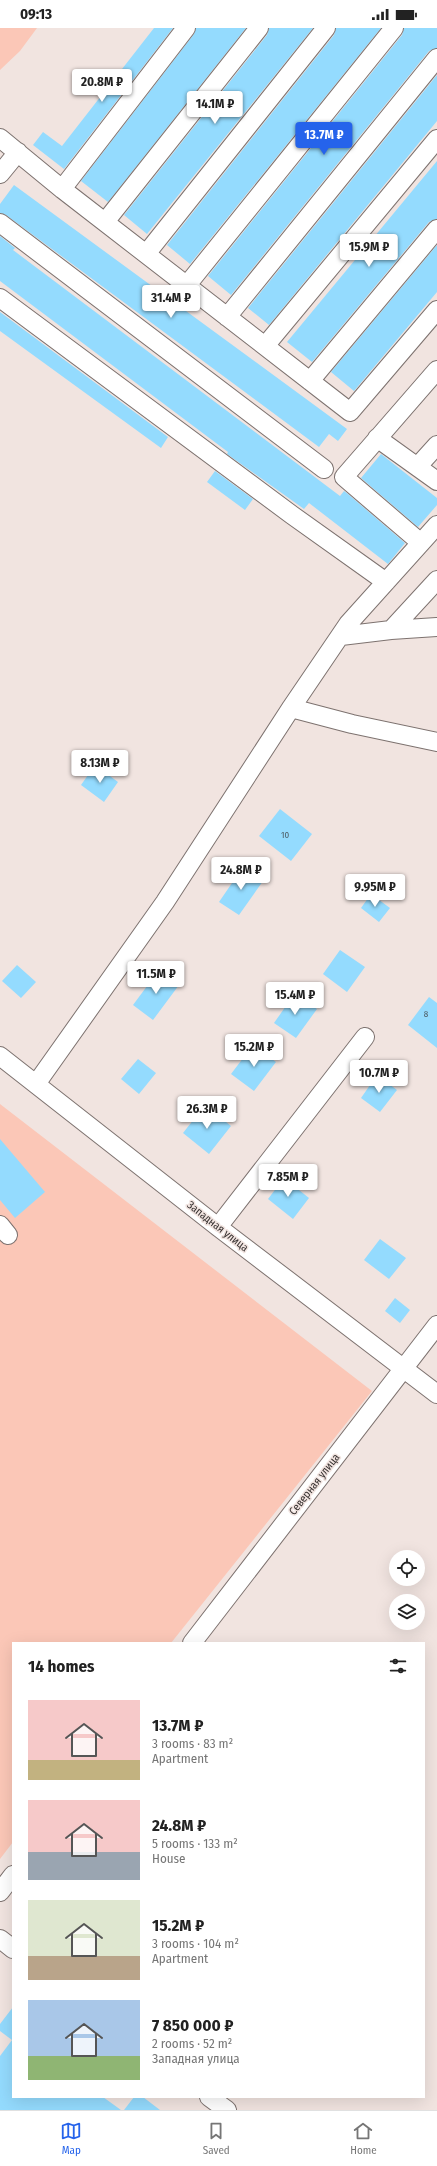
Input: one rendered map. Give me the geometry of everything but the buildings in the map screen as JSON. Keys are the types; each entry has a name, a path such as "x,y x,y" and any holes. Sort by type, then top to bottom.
{"street":[{"path":"62,189 186,28"},
{"path":"105,222 259,28"},
{"path":"146,254 326,28"},
{"path":"187,285 394,28"},
{"path":"228,317 437,58"},
{"path":"0,138 62,189 350,412 437,310"},
{"path":"265,346 437,139"},
{"path":"0,174 18,152"},
{"path":"0,223 324,469"},
{"path":"310,381 437,229"},
{"path":"0,298 286,510 386,582"},
{"path":"421,543 344,477 437,370"},
{"path":"377,438 437,480"},
{"path":"418,466 437,445"},
{"path":"36,1084 165,902 291,708 345,630 437,525"},
{"path":"391,630 437,580"},
{"path":"345,630 391,630 437,627"},
{"path":"291,708 352,724 437,742"},
{"path":"218,1227 365,1038"},
{"name":"Западная улица","path":"0,1056 218,1227 402,1369 437,1394"},
{"name":"Северная улица","path":"193,1642 437,1325"},
{"path":"0,1892 12,1876"},
{"path":"0,1939 12,1948"},
{"path":"210,2098 227,2110"}],"shaded area":[{"path":"0,28 37,28 20,51 0,70"},
{"path":"0,1104 372,1391 172,1642 12,1642 12,1843 0,1859"}]}
